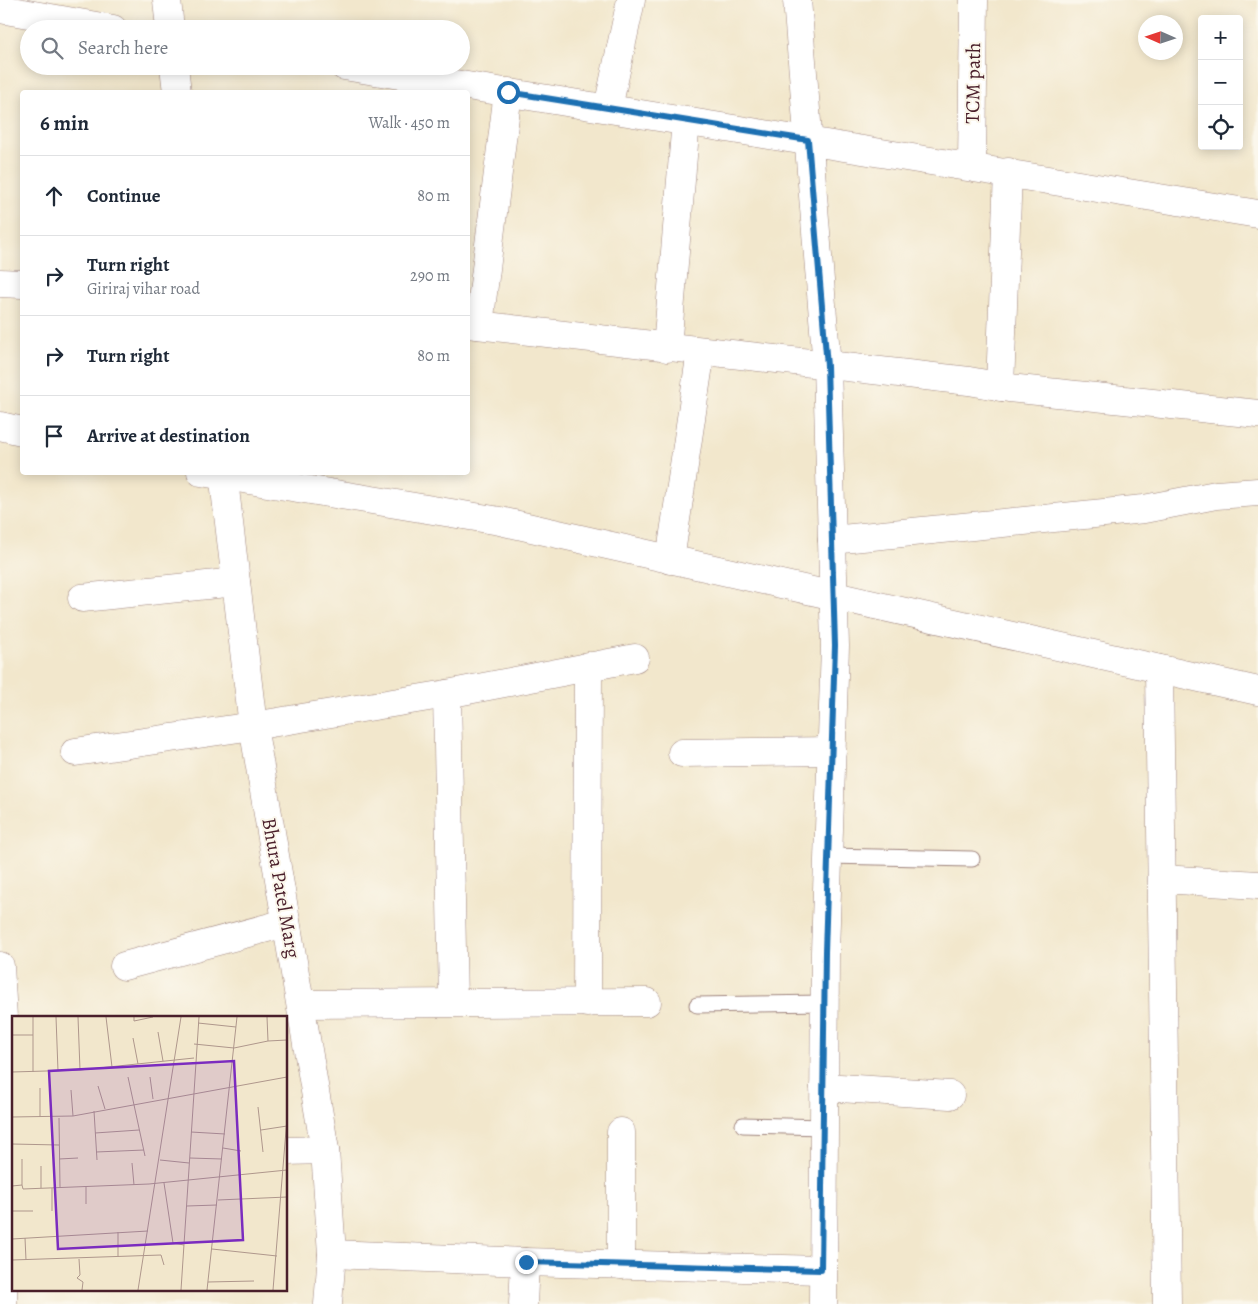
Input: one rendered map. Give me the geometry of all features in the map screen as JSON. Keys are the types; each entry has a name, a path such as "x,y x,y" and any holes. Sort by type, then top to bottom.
{"street":[{"path":"167,0 169,20"},
{"path":"608,108 631,0"},
{"path":"797,0 827,366 835,597 825,1003 821,1270 823,1304"},
{"name":"TCM path","path":"972,166 974,0"},
{"path":"0,9 62,20"},
{"path":"175,75 177,90"},
{"path":"401,75 972,166 1258,214"},
{"path":"508,92 473,325 1258,414"},
{"path":"667,348 686,120"},
{"path":"1000,386 1008,172"},
{"path":"0,283 20,284"},
{"path":"670,560 701,351"},
{"path":"0,426 20,431"},
{"name":"Bhura Patel Marg","path":"216,475 236,582 253,726 325,1150 332,1254 328,1304"},
{"path":"222,475 500,522 1258,691"},
{"path":"832,540 1144,509 1216,495 1258,492"},
{"path":"82,598 236,582"},
{"path":"75,752 253,726 447,694 634,658"},
{"path":"587,1003 588,666"},
{"path":"1159,669 1167,1304"},
{"path":"447,694 453,1002"},
{"path":"682,753 832,751"},
{"path":"1162,879 1258,885"},
{"path":"124,966 286,923"},
{"path":"0,966 3,1086 2,1304"},
{"path":"301,1004 648,1002"},
{"path":"824,1087 950,1095"},
{"path":"621,1132 621,1265"},
{"path":"288,1151 325,1150"},
{"path":"332,1254 526,1262 821,1270"},
{"path":"523,1304 526,1262"}],"lane":[{"path":"828,856 972,859"},
{"path":"697,1005 825,1003"},
{"path":"743,1125 824,1127"}],"route":[{"path":"508,92 808,140 827,366 835,597 825,952 821,1270 526,1262"}]}
